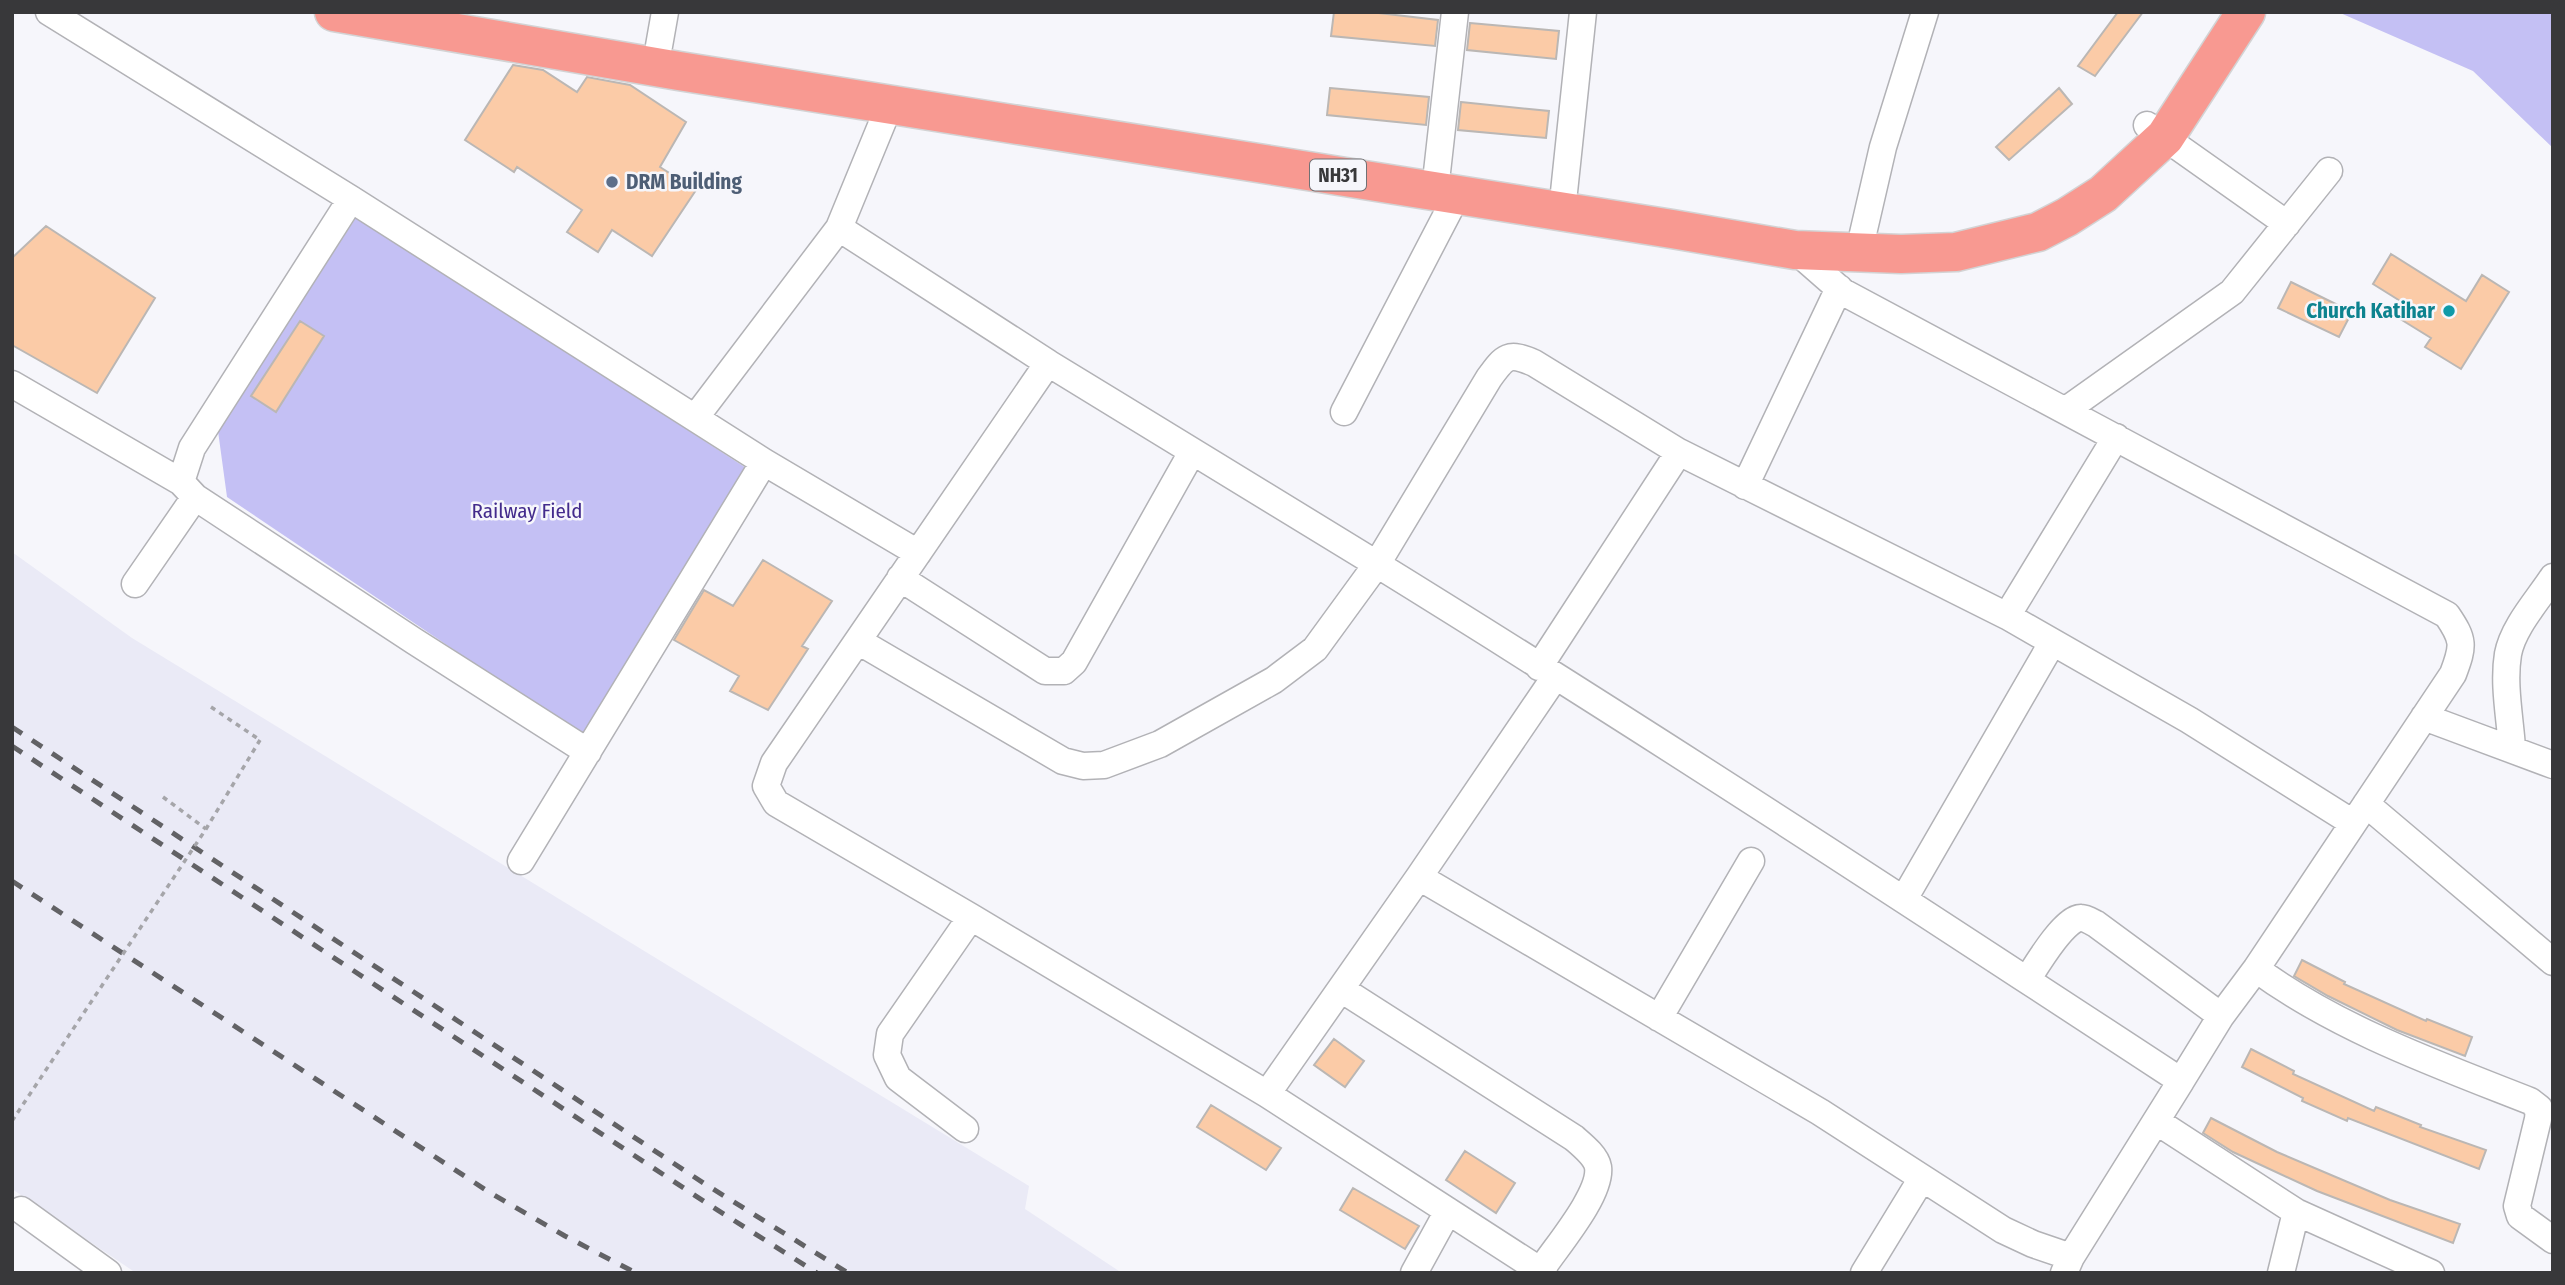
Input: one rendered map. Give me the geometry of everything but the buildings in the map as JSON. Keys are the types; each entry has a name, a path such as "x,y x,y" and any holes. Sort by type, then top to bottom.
{"highway":[{"name":"NH31","path":"334,12 890,104 1447,183 1564,192 1809,234 1862,238 1983,228 2032,213 2069,195 2156,131 2230,12"},
{"name":"NH31","path":"455,12 662,29 1027,107 1447,183 1795,250 1901,254 1956,252 2038,232 2067,218 2103,194 2156,131 2246,12"}],"street":[{"path":"49,12 351,199 764,462 918,553"},
{"path":"1344,412 1447,183 1455,12"},
{"path":"1564,192 1584,12"},
{"path":"1862,238 1883,147 1925,12"},
{"path":"695,418 839,228 890,104"},
{"path":"2156,131 2287,224"},
{"path":"2066,410 2232,292 2329,171"},
{"path":"135,584 188,489 192,448 351,199"},
{"path":"839,228 1048,363 1377,564 1547,672 1904,899 2181,1081"},
{"path":"1419,877 1820,1112 2003,1230 2068,1265 2221,1016 2440,722 2460,656 2461,636 2447,615 1839,288 1795,250"},
{"path":"1745,486 1839,288"},
{"path":"858,641 1063,761 1083,766 1104,765 1160,744 1275,680 1315,649 1377,564 1489,378 1502,360 1518,356 1534,363 1679,452 2007,616 2189,720 2371,816 2553,962"},
{"path":"1048,363 774,764 766,786 776,803 971,916 1266,1094 1542,1272 1597,1185 1598,1165 1590,1152 1574,1138 1341,989"},
{"path":"12,384 188,489 414,641 589,752"},
{"path":"2007,616 2116,437"},
{"path":"900,578 1045,671 1064,671 1074,662 1192,452"},
{"path":"1266,1094 1419,877 1547,672 1679,452"},
{"path":"521,860 764,462"},
{"path":"2512,748 2507,671 2509,652 2516,634 2553,578"},
{"path":"1904,899 2052,643"},
{"path":"2440,722 2553,765"},
{"path":"1658,1018 1751,861"},
{"path":"965,1129 898,1078 887,1055 890,1034 971,916"},
{"path":"2027,980 2063,929 2072,919 2082,917 2096,924 2221,1016"},
{"path":"2256,969 2292,995 2325,1012 2435,1065 2530,1101 2539,1108 2517,1206 2521,1216 2553,1240"},
{"path":"2156,1121 2296,1212 2431,1273"},
{"path":"1864,1273 1922,1178"},
{"path":"21,1210 108,1273"},
{"path":"1413,1273 1448,1211"},
{"path":"2281,1273 2296,1212"}],"path":[{"path":"12,1121 206,829 260,740 211,707"},
{"path":"163,797 206,829"}],"shaded area":[{"path":"12,552 132,638 1029,1186 1025,1209 1122,1273 136,1273 12,1189"}],"green space":[{"path":"2338,12 2553,12 2553,148 2473,71"},
{"name":"Railway Field","path":"357,216 757,475 582,736 227,497 218,431"}],"railway":[{"path":"12,727 705,1184 848,1273"},
{"path":"12,746 817,1273"},
{"path":"12,881 489,1192 636,1273"}],"place":[{"name":"DRM Building","path":"612,182"},
{"name":"Church Katihar","path":"2449,311"}]}
